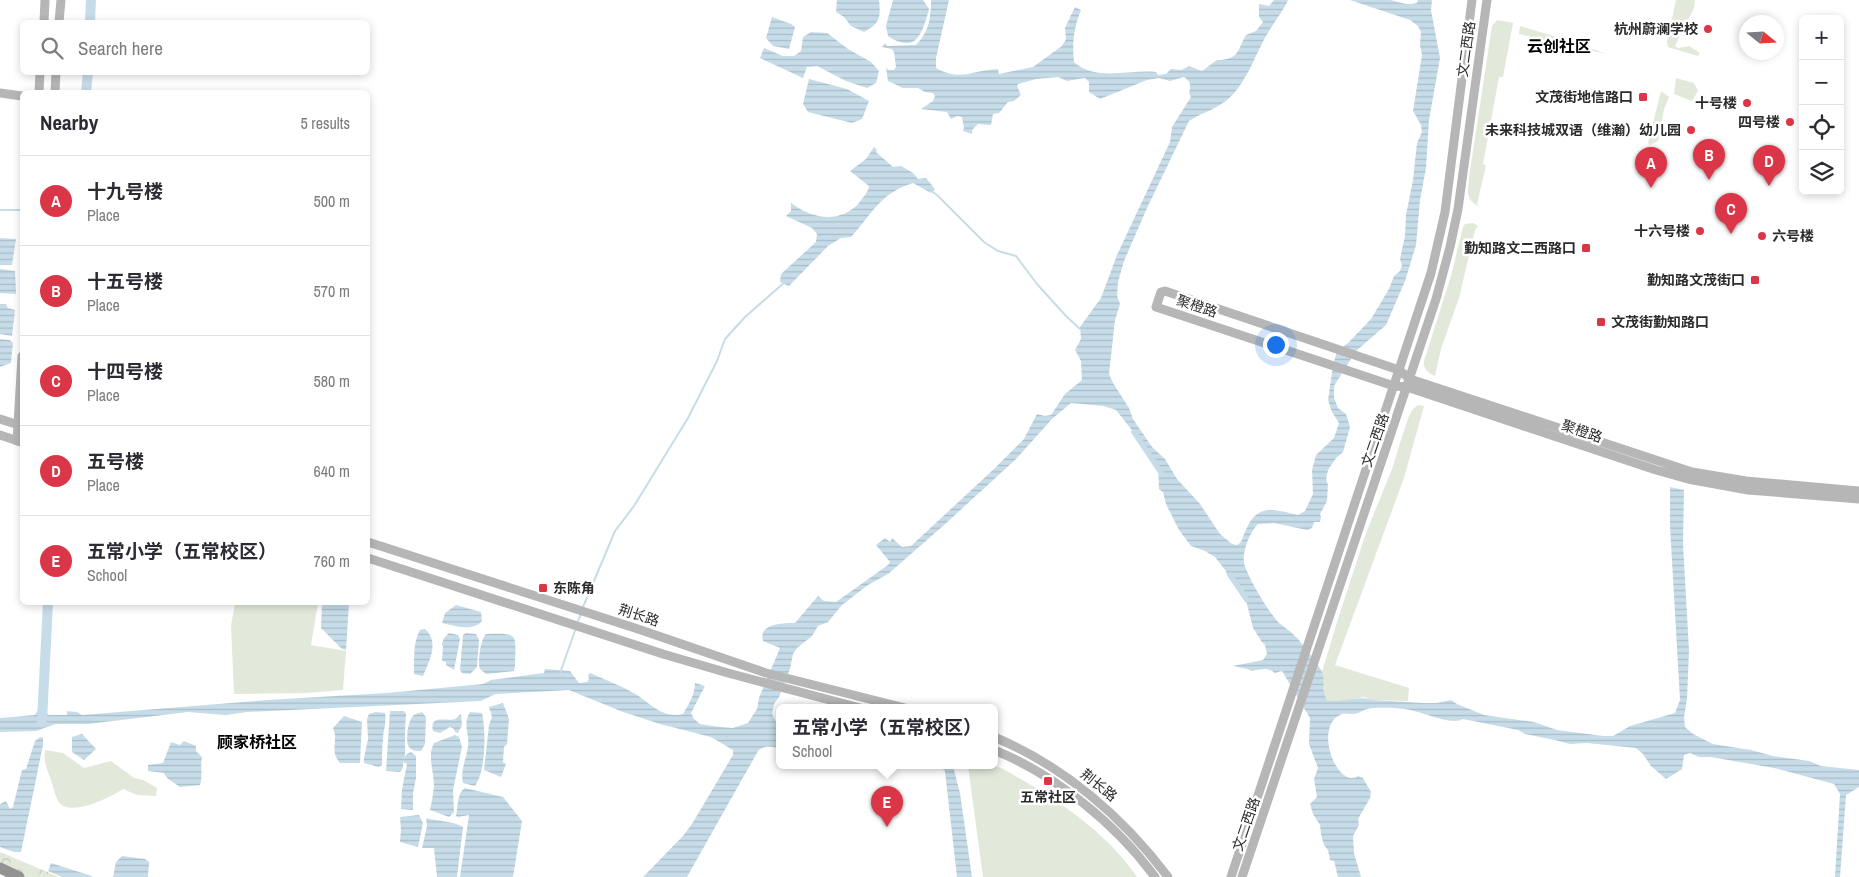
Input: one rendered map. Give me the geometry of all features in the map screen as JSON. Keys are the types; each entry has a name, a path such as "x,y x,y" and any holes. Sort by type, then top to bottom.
{"highway":[{"path":"0,868 19,877"}],"main road":[{"path":"44,20 45,0"},
{"path":"59,20 60,0"},
{"name":"文二西路","path":"1231,877 1432,273 1445,212 1472,0"},
{"name":"文二西路","path":"1242,877 1436,299 1458,208 1487,0"},
{"path":"39,90 40,75"},
{"path":"55,90 56,75"},
{"path":"0,93 20,96"},
{"name":"聚橙路","path":"1859,491 1735,480 1692,472 1409,383 1394,386 1156,307 1162,292 1165,291 1399,370 1409,383 1688,480 1742,489 1859,499"},
{"path":"0,419 20,426 20,442 0,435"},
{"name":"荆长路","path":"370,543 638,629 766,673 889,704"},
{"name":"荆长路","path":"370,559 696,664 845,704"},
{"name":"荆长路","path":"998,739 1043,761 1104,807 1122,822 1168,877"},
{"name":"荆长路","path":"998,752 1038,772 1099,817 1117,833 1154,877"}],"green space":[{"path":"1676,0 1695,0 1694,8 1675,46 1678,48 1689,46 1700,53 1698,56 1668,47 1667,42"},
{"path":"1497,20 1513,23 1503,77 1499,77 1483,164 1486,166 1477,204 1479,207 1471,201 1468,195 1469,177 1492,26"},
{"path":"1520,26 1580,44 1606,54 1519,34"},
{"path":"1676,78 1694,83 1698,91 1692,101 1674,94"},
{"path":"1661,91 1669,97 1664,109 1658,141 1650,145 1648,143"},
{"path":"1473,223 1478,226 1475,230 1459,298 1441,349 1435,376 1425,369 1424,361 1451,276 1463,227 1465,224"},
{"path":"1418,405 1424,406 1404,478 1335,665 1409,688 1408,701 1371,700 1364,697 1342,701 1328,701 1324,695 1322,672 1338,619 1366,533 1392,469 1407,421 1412,410"},
{"path":"235,605 318,605 311,645 346,651 343,690 307,693 234,694 231,626"},
{"path":"45,750 63,753 84,768 111,761 134,778 143,780 157,788 156,796 137,795 123,789 109,797 81,807 72,808 64,806 59,802 55,794 46,765"},
{"path":"998,767 1026,782 1072,812 1114,849 1137,877 983,877 968,769 998,769"},
{"path":"0,852 59,877 22,877 0,867"}],"water":[{"path":"837,0 879,0 880,11 876,23 864,32 851,26 844,17 836,12"},
{"path":"893,0 923,0 929,9 924,27 916,39 911,42 905,43 888,36 886,26"},
{"path":"931,0 949,0 936,58 936,68 945,72 960,75 998,69 999,74 1033,67 1062,46 1066,39 1065,28 1075,7 1081,10 1074,35 1074,62 1093,72 1156,72 1158,75 1166,74 1171,69 1181,70 1189,66 1202,71 1217,60 1230,58 1239,50 1246,35 1256,31 1263,22 1259,17 1259,4 1269,6 1274,0 1288,0 1266,36 1244,79 1233,94 1226,101 1189,121 1147,208 1124,261 1118,282 1117,296 1120,304 1115,320 1109,374 1129,408 1133,419 1152,447 1165,459 1177,479 1200,504 1220,534 1232,544 1237,545 1241,542 1250,523 1260,512 1273,510 1298,515 1305,511 1313,494 1312,470 1316,455 1334,438 1339,423 1332,412 1328,400 1337,351 1348,343 1371,319 1402,265 1400,259 1405,236 1406,215 1413,180 1417,143 1422,132 1421,125 1413,111 1422,55 1420,45 1421,32 1418,26 1410,20 1350,0 1390,0 1410,4 1417,3 1418,0 1432,0 1431,10 1440,58 1429,120 1426,168 1420,200 1416,245 1405,281 1386,325 1356,351 1334,386 1334,398 1338,408 1346,414 1350,427 1343,452 1336,458 1328,470 1326,480 1328,485 1327,501 1320,514 1320,522 1314,522 1312,528 1307,530 1274,523 1258,524 1245,547 1244,563 1249,576 1275,618 1297,638 1322,672 1324,693 1328,701 1362,698 1437,703 1451,700 1484,715 1534,722 1557,730 1613,736 1630,726 1675,713 1680,700 1670,526 1670,487 1684,490 1683,544 1689,650 1687,699 1684,717 1685,727 1693,734 1713,744 1809,761 1821,766 1859,770 1859,787 1846,795 1840,877 1835,877 1840,794 1834,784 1774,768 1711,757 1699,757 1690,753 1684,755 1682,769 1666,779 1651,766 1643,754 1636,748 1587,743 1570,744 1525,734 1518,730 1463,719 1451,721 1412,710 1381,708 1367,709 1355,714 1342,714 1333,720 1329,730 1328,742 1331,754 1342,774 1350,778 1358,776 1363,778 1371,792 1370,798 1358,819 1359,825 1353,836 1354,853 1361,877 1338,877 1334,861 1330,860 1328,850 1324,845 1320,825 1313,814 1310,804 1317,797 1314,779 1318,768 1309,744 1310,718 1282,671 1275,673 1267,669 1261,669 1252,671 1233,666 1263,660 1267,654 1265,645 1253,628 1244,592 1239,584 1227,575 1215,557 1191,546 1179,530 1166,504 1163,492 1159,489 1158,463 1116,410 1104,406 1071,403 1052,419 1015,460 943,526 888,574 868,585 842,605 828,622 818,626 812,636 797,648 793,654 790,669 779,697 774,704 772,714 776,722 776,748 765,747 758,751 687,877 643,877 683,836 692,824 733,755 733,750 711,737 623,712 569,690 495,694 481,701 247,712 226,715 188,712 88,724 56,724 36,731 0,732 0,718 35,715 39,708 46,708 46,713 49,715 67,715 67,711 77,712 82,715 267,700 387,693 483,684 491,680 544,673 545,669 570,671 579,683 587,682 590,673 630,691 661,711 675,715 683,714 693,695 695,683 705,686 691,713 700,724 733,728 748,723 757,709 759,698 780,648 763,641 762,635 764,631 773,625 795,623 818,596 824,601 836,602 888,565 890,562 876,545 885,538 890,542 892,538 902,547 911,546 1024,439 1037,414 1051,415 1065,394 1082,380 1081,361 1075,350 1081,339 1080,327 1101,298 1117,255 1170,142 1172,127 1191,97 1189,93 1190,84 1184,77 1170,81 1159,78 1147,80 1100,99 1089,92 1089,82 1085,78 1067,81 1058,77 1036,79 1018,84 1021,95 1014,101 1008,102 999,113 993,114 991,125 978,124 972,130 972,134 963,131 962,117 957,116 951,119 947,112 921,109 933,101 935,96 933,93 925,92 918,88 903,88 888,81 886,68 894,70 896,67 894,52 892,49 882,47 885,43 887,46 916,45 924,35 930,13"},
{"path":"772,17 795,27 789,49 773,46 766,38"},
{"path":"811,32 827,33 848,49 871,62 879,71 876,83 867,88 846,81 817,66 807,67 803,78 760,58 764,48 783,56 794,56 801,51 803,37"},
{"path":"809,79 847,89 869,101 862,119 852,123 808,112 803,104"},
{"path":"874,147 877,150 876,152 893,167 901,166 913,173 918,179 926,178 935,189 931,193 913,183 892,192 884,198 851,237 841,238 828,246 789,286 780,282 781,274 816,242 817,234 812,228 786,216 791,211 791,203 817,216 835,216 851,210 868,191 869,186 850,171 866,159"},
{"path":"0,238 16,239 12,265 0,265"},
{"path":"0,269 15,271 16,294 0,293"},
{"path":"0,304 6,304 8,308 15,310 12,336 0,334"},
{"path":"0,339 10,340 13,343 11,363 0,367"},
{"path":"322,605 349,605 346,650 342,649 321,628"},
{"path":"456,605 481,612 482,621 469,627 458,627 442,623 445,613"},
{"path":"425,629 432,640 433,646 423,676 414,674 414,657 418,635 420,630"},
{"path":"449,633 458,635 460,639 454,670 446,665 446,662 442,661 442,644 444,638"},
{"path":"466,633 476,634 479,640 477,667 470,674 462,673 460,670 463,635"},
{"path":"486,634 505,634 511,635 514,638 514,671 486,674 480,669 480,650"},
{"path":"503,703 509,719 503,762 506,764 501,777 484,770 489,725 492,717 489,707"},
{"path":"390,711 404,711 406,714 405,753 403,768 400,772 386,771"},
{"path":"376,712 385,713 382,765 379,767 364,763 368,739 367,719 369,714"},
{"path":"422,712 426,717 425,744 421,751 416,751 409,747 407,740 408,730 412,717"},
{"path":"470,712 482,713 484,730 483,761 479,779 475,786 463,783 462,779 468,747 466,725"},
{"path":"461,714 462,725 458,733 450,727 440,733 433,731 433,722 455,719"},
{"path":"344,716 362,722 360,763 340,763 335,754 335,733 333,728"},
{"path":"82,734 96,749 84,760 72,752 72,737"},
{"path":"455,735 459,737 462,747 453,790 454,812 449,817 430,810 434,786 431,753 434,743"},
{"path":"40,737 43,738 43,745 21,852 14,852 0,847 0,804 6,801 10,809 13,807 22,770 26,769 35,741"},
{"path":"184,741 196,746 196,751 202,757 200,785 180,787 167,778 164,773 148,771 148,765 163,763 171,742 180,745"},
{"path":"411,752 416,756 413,810 401,809 402,789 407,764 404,762 404,758"},
{"path":"942,769 954,769 960,793 972,877 957,877 945,771"},
{"path":"465,788 503,797 522,821 513,877 460,877 469,815 456,816 459,796"},
{"path":"419,815 423,823 418,847 400,842 400,817"},
{"path":"426,818 454,823 463,827 457,877 437,877 434,848 422,848 427,826"},
{"path":"122,856 145,859 149,862 148,877 113,877 116,862"},
{"path":"51,863 93,877 62,877 48,871"}],"waterway":[{"path":"90,20 91,0"},
{"path":"86,90 88,75"},
{"path":"930,190 984,242 998,251 1016,256 1037,284 1080,329"},
{"path":"0,210 20,210"},
{"path":"583,607 615,531 634,506 688,418 717,361 725,339 745,317 785,282"},
{"path":"1134,432 1162,474"},
{"path":"1230,575 1247,600"},
{"path":"42,721 48,605"},
{"path":"577,623 581,614"},
{"path":"560,673 576,628"}],"place":[{"name":"杭州蔚澜学校","path":"1708,29"},
{"name":"文茂街地信路口","path":"1643,97"},
{"name":"十号楼","path":"1747,103"},
{"name":"四号楼","path":"1790,122"},
{"name":"未来科技城双语（维瀚）幼儿园","path":"1691,130"},
{"name":"十五号楼","path":"1709,180"},
{"name":"五号楼","path":"1769,186"},
{"name":"十九号楼","path":"1651,188"},
{"name":"十六号楼","path":"1700,231"},
{"name":"十四号楼","path":"1731,234"},
{"name":"六号楼","path":"1762,236"},
{"name":"勤知路文二西路口","path":"1586,248"},
{"name":"勤知路文茂街口","path":"1755,280"},
{"name":"文茂街勤知路口","path":"1601,322"},
{"name":"东陈角","path":"543,588"},
{"name":"五常社区","path":"1048,781"},
{"name":"五常小学（五常校区）","path":"887,827"}],"district":[{"name":"云创社区","path":"1559,46"},
{"name":"顾家桥社区","path":"257,742"}]}
